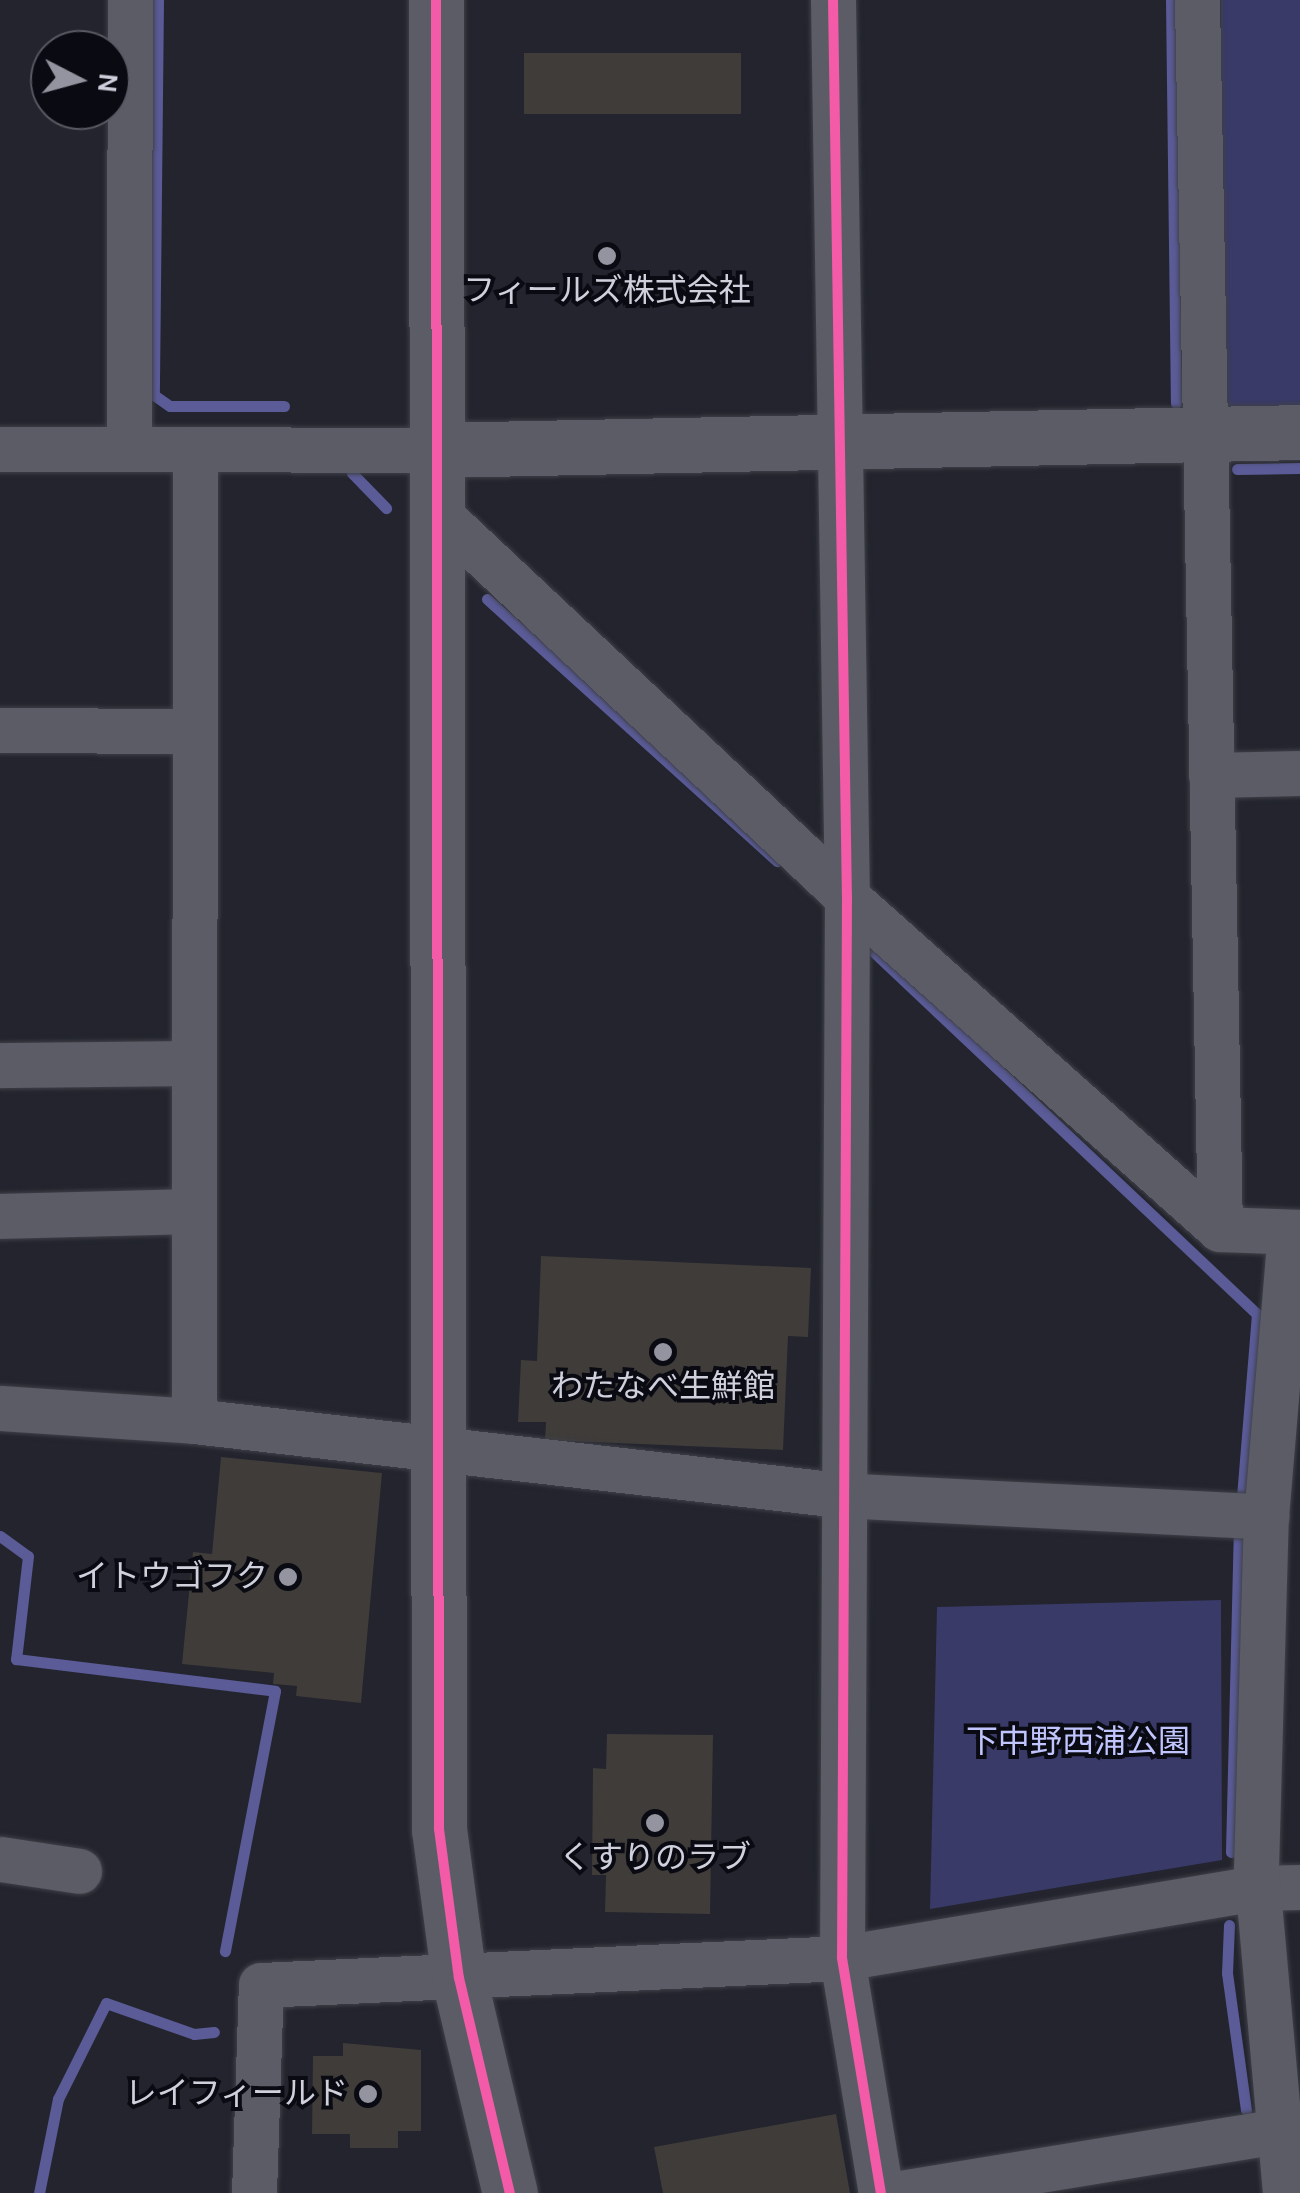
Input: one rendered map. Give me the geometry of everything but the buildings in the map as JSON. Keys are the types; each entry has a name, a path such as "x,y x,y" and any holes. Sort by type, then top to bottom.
{"street":[{"path":"129,448 130,0"},
{"path":"436,0 439,1829 459,1978 510,2193"},
{"path":"833,0 847,919 840,1495 842,1958 881,2193"},
{"path":"1197,0 1220,1228"},
{"path":"0,449 436,450 840,438 1300,432"},
{"path":"194,1422 191,1211 195,451"},
{"path":"438,513 847,919 1220,1228 1295,1232 1249,1516 1256,1888 1283,2130 1285,2193"},
{"path":"0,730 194,730"},
{"path":"1211,775 1300,773"},
{"path":"0,1066 192,1063"},
{"path":"0,1216 191,1211"},
{"path":"0,1408 194,1422 840,1495 1249,1516"},
{"path":"0,1859 79,1871"},
{"path":"254,2193 261,1985 842,1958 1256,1888 1300,1887"},
{"path":"900,2193 1283,2130"}],"green space":[{"path":"1221,0 1300,0 1300,416 1221,416"},
{"name":"下中野西浦公園","path":"1221,1600 1222,1860 930,1909 937,1607"}],"waterway":[{"path":"158,0 154,395 170,406 284,406"},
{"path":"1171,0 1176,403"},
{"path":"1237,469 1300,468"},
{"path":"352,473 386,508"},
{"path":"487,599 777,861"},
{"path":"860,939 1257,1314 1241,1508"},
{"path":"1231,1852 1239,1527"},
{"path":"0,1536 28,1556 16,1659 275,1691 225,1951"},
{"path":"1229,1925 1227,1973 1246,2110"},
{"path":"39,2193 58,2099 106,2003 194,2034 214,2032"}],"cycle path":[{"path":"436,0 439,1829 459,1978 510,2193"},
{"path":"833,0 847,897 842,1958 881,2193"}],"place":[{"name":"フィールズ株式会社","path":"607,256"},
{"name":"わたなべ生鮮館","path":"663,1352"},
{"name":"イトウゴフク","path":"288,1577"},
{"name":"くすりのラブ","path":"655,1823"},
{"name":"レイフィールド","path":"368,2094"}]}
